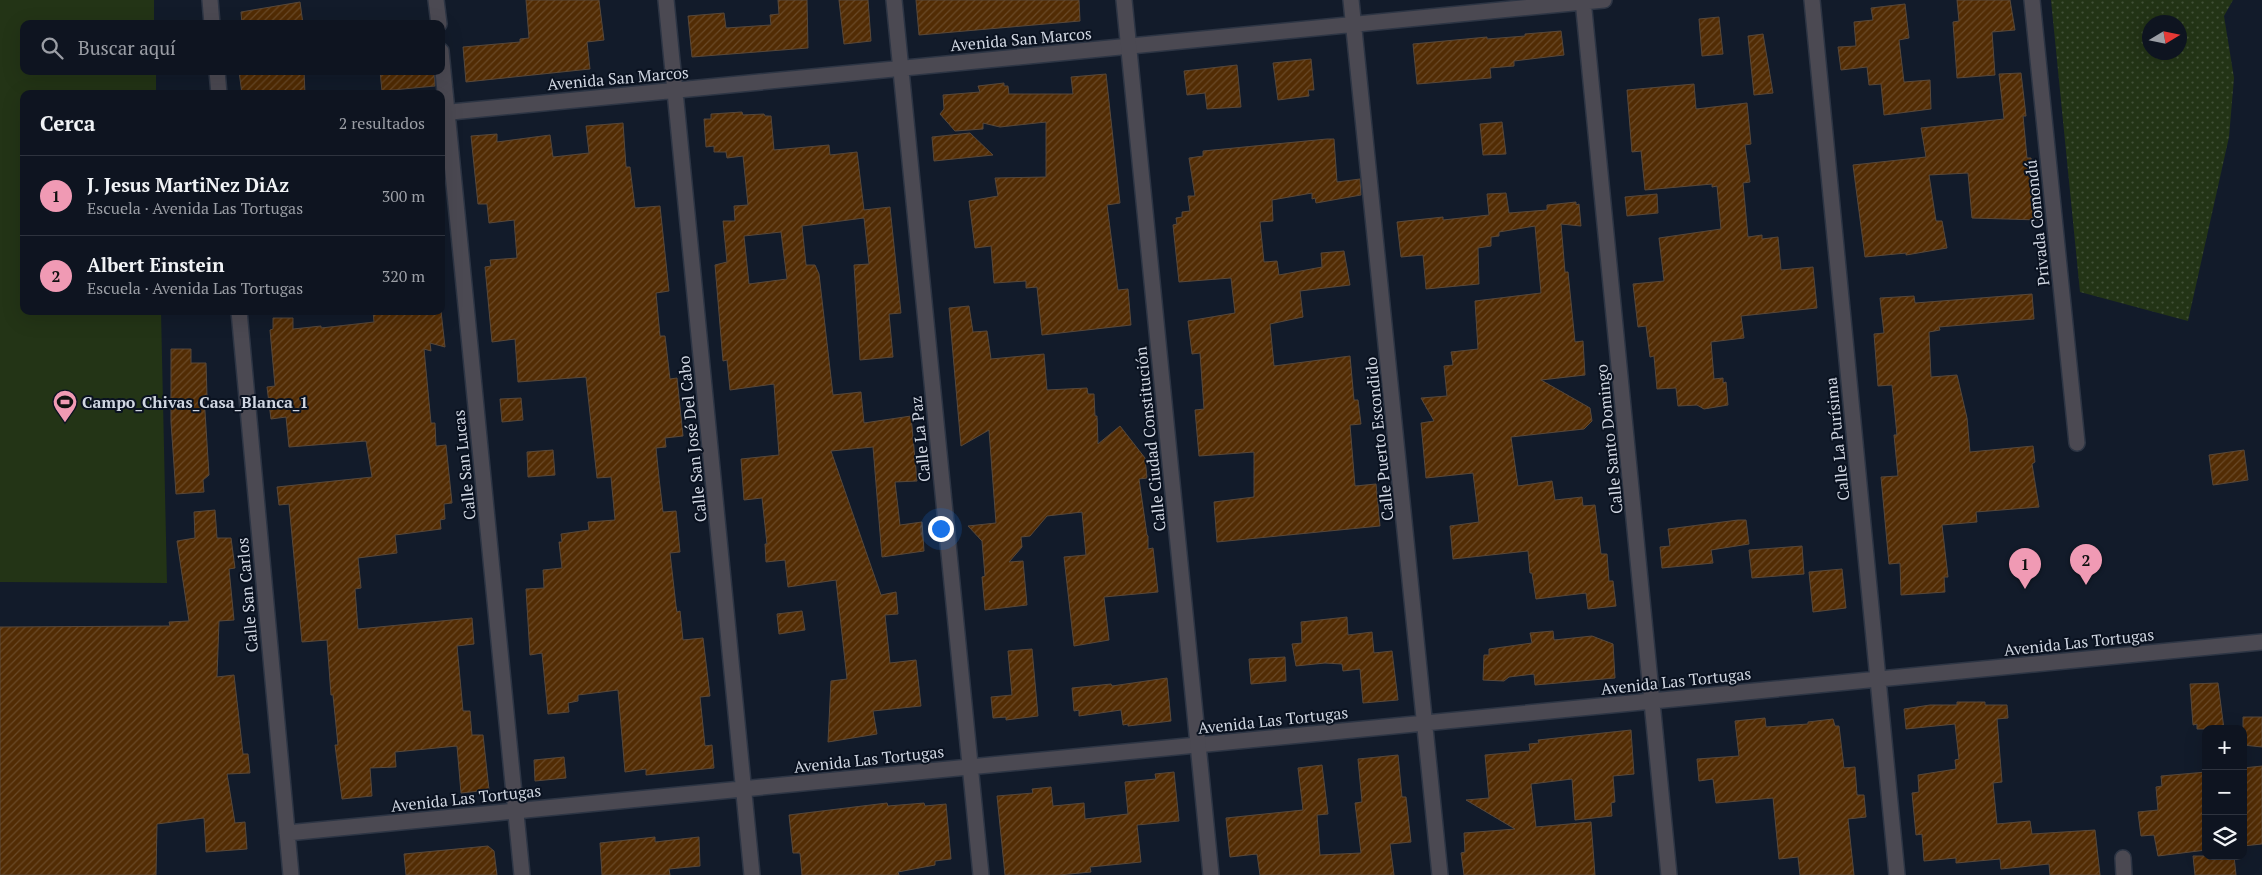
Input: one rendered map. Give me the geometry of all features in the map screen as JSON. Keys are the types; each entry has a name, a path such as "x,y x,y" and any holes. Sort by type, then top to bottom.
{"street":[{"path":"210,0 212,20"},
{"path":"436,0 438,20"},
{"name":"Calle San José Del Cabo","path":"666,0 752,875"},
{"name":"Calle La Paz","path":"894,0 980,875"},
{"name":"Calle Ciudad Constitución","path":"1124,0 1211,875"},
{"name":"Calle Puerto Escondido","path":"1351,0 1440,875"},
{"name":"Avenida San Marcos","path":"445,112 1604,0"},
{"name":"Calle La Purísima","path":"1812,0 1898,875"},
{"name":"Privada Comondú","path":"2032,0 2077,443"},
{"name":"Calle Santo Domingo","path":"1583,1 1669,875"},
{"path":"217,75 219,90"},
{"name":"Calle San Lucas","path":"442,75 443,90"},
{"name":"Calle San Lucas","path":"445,122 522,875"},
{"name":"Calle San Carlos","path":"239,315 291,875"},
{"name":"Avenida Las Tortugas","path":"287,833 2262,642"},
{"path":"2123,858 2124,875"}],"green space":[{"path":"0,0 154,0 154,20 20,20 20,75 156,75 156,90 20,90 20,315 161,315 167,583 0,582"},
{"path":"2051,0 2233,0 2224,16 2234,78 2229,137 2188,321 2080,292"}],"building":[{"path":"526,0 599,0 604,40 587,42 590,69 466,82 463,47 520,42 520,39 529,38"},
{"path":"778,0 807,0 808,48 692,57 688,16 724,13 726,28 771,25 770,15 779,14"},
{"path":"839,0 868,0 871,41 844,44"},
{"path":"916,0 1079,0 1080,21 919,35"},
{"path":"1957,0 2010,0 2015,30 1992,32 1995,75 1957,78 1953,22 1959,21"},
{"path":"300,2 302,20 242,20 241,12"},
{"path":"1905,4 1909,38 1899,40 1904,82 1930,80 1931,109 1884,115 1881,84 1869,85 1867,67 1841,70 1838,47 1856,46 1854,22 1873,20 1871,8"},
{"path":"1719,17 1723,54 1702,56 1699,19"},
{"path":"1561,31 1564,55 1514,61 1514,66 1490,68 1491,78 1417,84 1413,44 1487,37 1487,39 1525,36 1525,34"},
{"path":"1763,34 1773,93 1754,95 1748,36"},
{"path":"1311,59 1314,90 1308,90 1309,96 1278,100 1273,63"},
{"path":"1237,65 1241,107 1207,109 1205,93 1187,95 1184,71"},
{"path":"2021,73 2026,116 2023,116 2027,158 2031,158 2039,220 1972,218 1968,173 1929,175 1936,221 1942,221 1947,248 1906,255 1906,253 1865,257 1853,165 1926,157 1921,128 2004,119 1999,74"},
{"path":"1106,74 1120,203 1107,205 1118,290 1128,289 1131,325 1042,335 1037,287 1026,288 1026,281 994,283 991,246 975,248 969,201 998,196 995,178 1046,177 1046,122 1000,127 983,123 983,129 955,131 940,114 944,109 943,95 980,92 978,86 1004,83 1004,86 1008,86 1009,94 1073,94 1071,77"},
{"path":"240,75 304,75 305,90 241,90"},
{"path":"380,75 434,75 435,86 382,90"},
{"path":"1694,84 1696,109 1747,103 1751,144 1745,145 1750,182 1743,183 1748,237 1762,235 1762,239 1778,237 1781,270 1813,267 1817,308 1741,316 1744,338 1711,342 1714,379 1723,378 1723,383 1726,382 1728,405 1704,409 1697,405 1678,406 1676,388 1657,389 1654,356 1650,357 1646,326 1638,327 1633,284 1664,281 1659,238 1721,229 1717,186 1712,187 1712,184 1645,190 1641,151 1632,152 1627,90"},
{"path":"742,112 743,115 764,114 765,116 771,116 774,150 829,145 830,155 857,152 864,210 890,207 901,313 889,314 893,357 860,360 854,265 869,264 864,218 802,226 806,265 815,265 819,274 833,395 861,392 864,423 911,416 917,481 895,482 900,525 922,522 924,551 882,557 873,447 831,451 881,595 896,592 898,614 885,615 890,663 916,660 921,706 873,711 877,734 828,742 831,681 847,679 836,580 788,587 785,560 766,562 765,544 767,544 762,498 744,500 741,459 779,455 774,384 730,390 727,360 723,361 715,265 727,262 723,221 735,221 734,206 748,205 743,156 727,158 726,152 714,152 714,146 706,147 704,119 711,119 711,114","holes":["781,232 787,279 749,284 744,236"]},
{"path":"1502,122 1506,154 1483,155 1480,124"},
{"path":"623,123 626,167 630,167 635,208 660,206 669,291 656,293 660,336 665,336 670,379 677,378 683,436 665,438 666,447 656,448 663,512 676,511 680,552 670,553 676,606 677,612 680,611 683,640 703,638 710,696 700,697 705,746 712,745 714,768 646,775 646,769 625,772 618,690 578,695 578,701 568,703 569,712 548,714 542,653 530,655 526,589 544,588 543,570 562,568 559,542 562,542 561,534 589,530 588,522 615,520 611,477 597,478 586,377 518,382 515,339 492,342 485,267 491,266 490,260 517,258 514,220 489,223 487,204 478,204 471,136 497,134 497,142 550,135 553,157 589,153 586,126"},
{"path":"970,133 993,155 934,161 932,137"},
{"path":"1334,139 1337,182 1360,179 1361,195 1316,203 1315,198 1312,199 1312,193 1272,200 1273,221 1260,222 1264,262 1277,261 1279,275 1322,267 1321,253 1344,251 1350,285 1300,291 1303,317 1270,324 1274,366 1350,356 1354,400 1358,400 1361,424 1350,425 1355,486 1376,484 1380,526 1217,542 1214,502 1254,497 1254,452 1199,456 1195,410 1204,409 1200,353 1192,354 1188,321 1235,313 1231,278 1179,282 1173,225 1177,224 1176,218 1182,217 1182,212 1190,211 1188,196 1195,196 1189,158 1203,156 1203,151"},
{"path":"1506,193 1509,213 1547,210 1547,205 1576,202 1576,205 1579,204 1581,226 1561,224 1565,272 1568,272 1575,342 1583,341 1585,375 1541,380 1590,408 1592,421 1584,429 1511,437 1518,486 1552,481 1555,500 1582,497 1583,506 1595,505 1601,554 1607,554 1609,581 1613,581 1616,606 1588,609 1586,593 1536,599 1532,573 1530,573 1528,551 1453,559 1450,526 1479,522 1473,473 1426,478 1421,423 1434,421 1421,398 1447,396 1444,366 1453,365 1451,352 1478,349 1475,301 1541,293 1535,226 1499,232 1499,236 1491,237 1491,246 1478,248 1479,284 1426,289 1423,255 1401,257 1397,222 1489,215 1487,194"},
{"path":"1657,194 1658,213 1627,216 1625,197"},
{"path":"2032,294 2034,319 1939,327 1940,330 1929,332 1931,377 1957,375 1967,418 1970,452 2033,446 2035,462 2032,464 2039,507 1976,512 1977,522 1942,525 1948,577 1944,577 1945,592 1901,595 1900,563 1889,564 1881,477 1898,476 1894,435 1897,435 1892,385 1878,386 1874,334 1884,333 1880,298 1914,296 1915,303"},
{"path":"969,306 973,332 987,331 991,359 1044,354 1047,390 1087,388 1088,394 1094,394 1098,444 1120,426 1145,458 1147,478 1139,479 1148,536 1148,549 1153,548 1158,592 1104,597 1109,640 1074,646 1064,557 1086,555 1082,512 1047,516 1030,536 1021,537 1022,547 1009,562 1023,561 1027,605 985,610 982,577 985,576 982,541 968,526 996,523 989,430 961,446 949,308"},
{"path":"373,315 441,315 445,347 430,343 431,351 424,349 431,423 435,423 436,446 446,445 452,503 444,504 445,519 440,520 441,529 395,535 397,553 358,558 361,588 355,589 358,629 472,618 474,644 457,646 463,711 470,711 472,735 483,735 489,790 461,793 457,746 395,752 396,767 370,768 372,796 342,799 335,745 338,745 333,695 331,695 327,640 302,642 289,504 279,505 277,487 372,477 366,441 289,447 286,417 271,419 267,387 275,386 270,330 273,329 273,318 293,318 293,329 374,322"},
{"path":"171,349 191,349 191,363 206,363 207,396 204,396 209,475 203,480 204,492 176,494 171,422"},
{"path":"521,398 523,420 502,422 500,399"},
{"path":"553,450 555,475 528,477 527,452"},
{"path":"2244,450 2248,480 2213,485 2209,455"},
{"path":"215,510 217,538 231,538 235,568 229,569 234,620 219,621 217,677 234,675 243,754 248,754 250,773 227,774 235,823 245,822 247,849 206,852 204,818 157,824 156,875 0,875 0,627 170,626 169,622 189,621 177,541 195,538 194,512"},
{"path":"1746,520 1749,544 1711,550 1713,563 1662,568 1660,547 1670,546 1668,529"},
{"path":"1802,546 1804,574 1752,578 1749,550"},
{"path":"1842,569 1846,608 1813,612 1809,572"},
{"path":"802,611 805,630 779,634 777,614"},
{"path":"1347,617 1348,635 1372,632 1374,653 1392,651 1398,700 1363,703 1360,669 1343,671 1342,664 1325,663 1296,666 1292,644 1302,643 1301,622"},
{"path":"1553,631 1554,640 1592,636 1613,644 1615,678 1535,685 1534,674 1509,677 1504,681 1483,680 1484,655 1489,655 1489,649 1532,643 1530,633"},
{"path":"1032,649 1038,716 1006,720 1006,717 993,718 991,697 1012,695 1008,651"},
{"path":"1285,657 1286,681 1251,684 1249,659"},
{"path":"1167,678 1171,721 1128,726 1128,724 1123,725 1121,710 1079,716 1079,710 1074,711 1072,688 1111,684 1112,686"},
{"path":"2218,683 2223,725 2202,725 2202,729 2197,729 2197,724 2193,725 2190,684"},
{"path":"1957,702 1985,702 1985,705 2007,705 2008,718 1997,719 2002,782 1993,783 1997,824 2030,821 2032,834 2095,830 2100,875 2050,875 2049,864 2001,869 2000,859 1956,863 1956,858 1924,861 1922,834 1916,835 1912,793 1919,792 1918,775 1956,769 1955,760 1959,759 1955,724 1906,729 1904,709 1930,705 1957,705"},
{"path":"2243,717 2262,717 2262,747 2247,745 2247,725 2243,725"},
{"path":"1765,718 1766,727 1808,724 1808,722 1833,719 1835,726 1839,726 1844,768 1855,767 1857,795 1864,795 1866,817 1848,819 1854,875 1800,875 1798,857 1779,859 1773,798 1716,803 1713,779 1699,781 1697,759 1739,756 1735,721"},
{"path":"1631,730 1634,774 1613,776 1615,802 1611,803 1612,816 1575,820 1572,779 1531,784 1536,827 1591,822 1595,875 1464,875 1461,853 1465,852 1464,833 1515,829 1466,800 1489,798 1485,755 1530,751 1529,744 1539,743 1538,740"},
{"path":"1398,755 1402,797 1406,797 1411,842 1390,844 1394,875 1260,875 1257,854 1230,857 1226,818 1303,810 1298,768 1322,765 1328,814 1317,815 1320,855 1361,853 1355,803 1362,802 1358,759"},
{"path":"564,757 566,778 535,781 534,760"},
{"path":"2262,766 2262,844 2247,846 2247,770 2247,768"},
{"path":"1174,772 1179,821 1137,825 1141,862 1090,867 1091,872 1059,875 1005,875 997,796 1033,793 1032,789 1051,787 1053,806 1084,803 1085,819 1128,814 1125,782 1156,779 1155,774"},
{"path":"2202,772 2202,850 2158,856 2154,835 2141,836 2138,812 2158,810 2156,787 2162,786 2161,776"},
{"path":"887,803 888,806 924,803 925,806 946,804 951,859 935,861 935,865 898,872 899,875 802,875 800,853 793,853 789,815"},
{"path":"655,837 655,842 699,837 700,866 669,869 670,875 602,875 600,843"},
{"path":"488,846 494,851 497,875 406,875 404,854"},
{"path":"2193,856 2202,856 2202,860 2234,860 2236,875 2195,875"}],"place":[{"name":"Campo_Chivas_Casa_Blanca_1","path":"65,423"},
{"name":"Albert Einstein","path":"2086,585"},
{"name":"J. Jesus MartiNez DiAz","path":"2025,589"}]}
